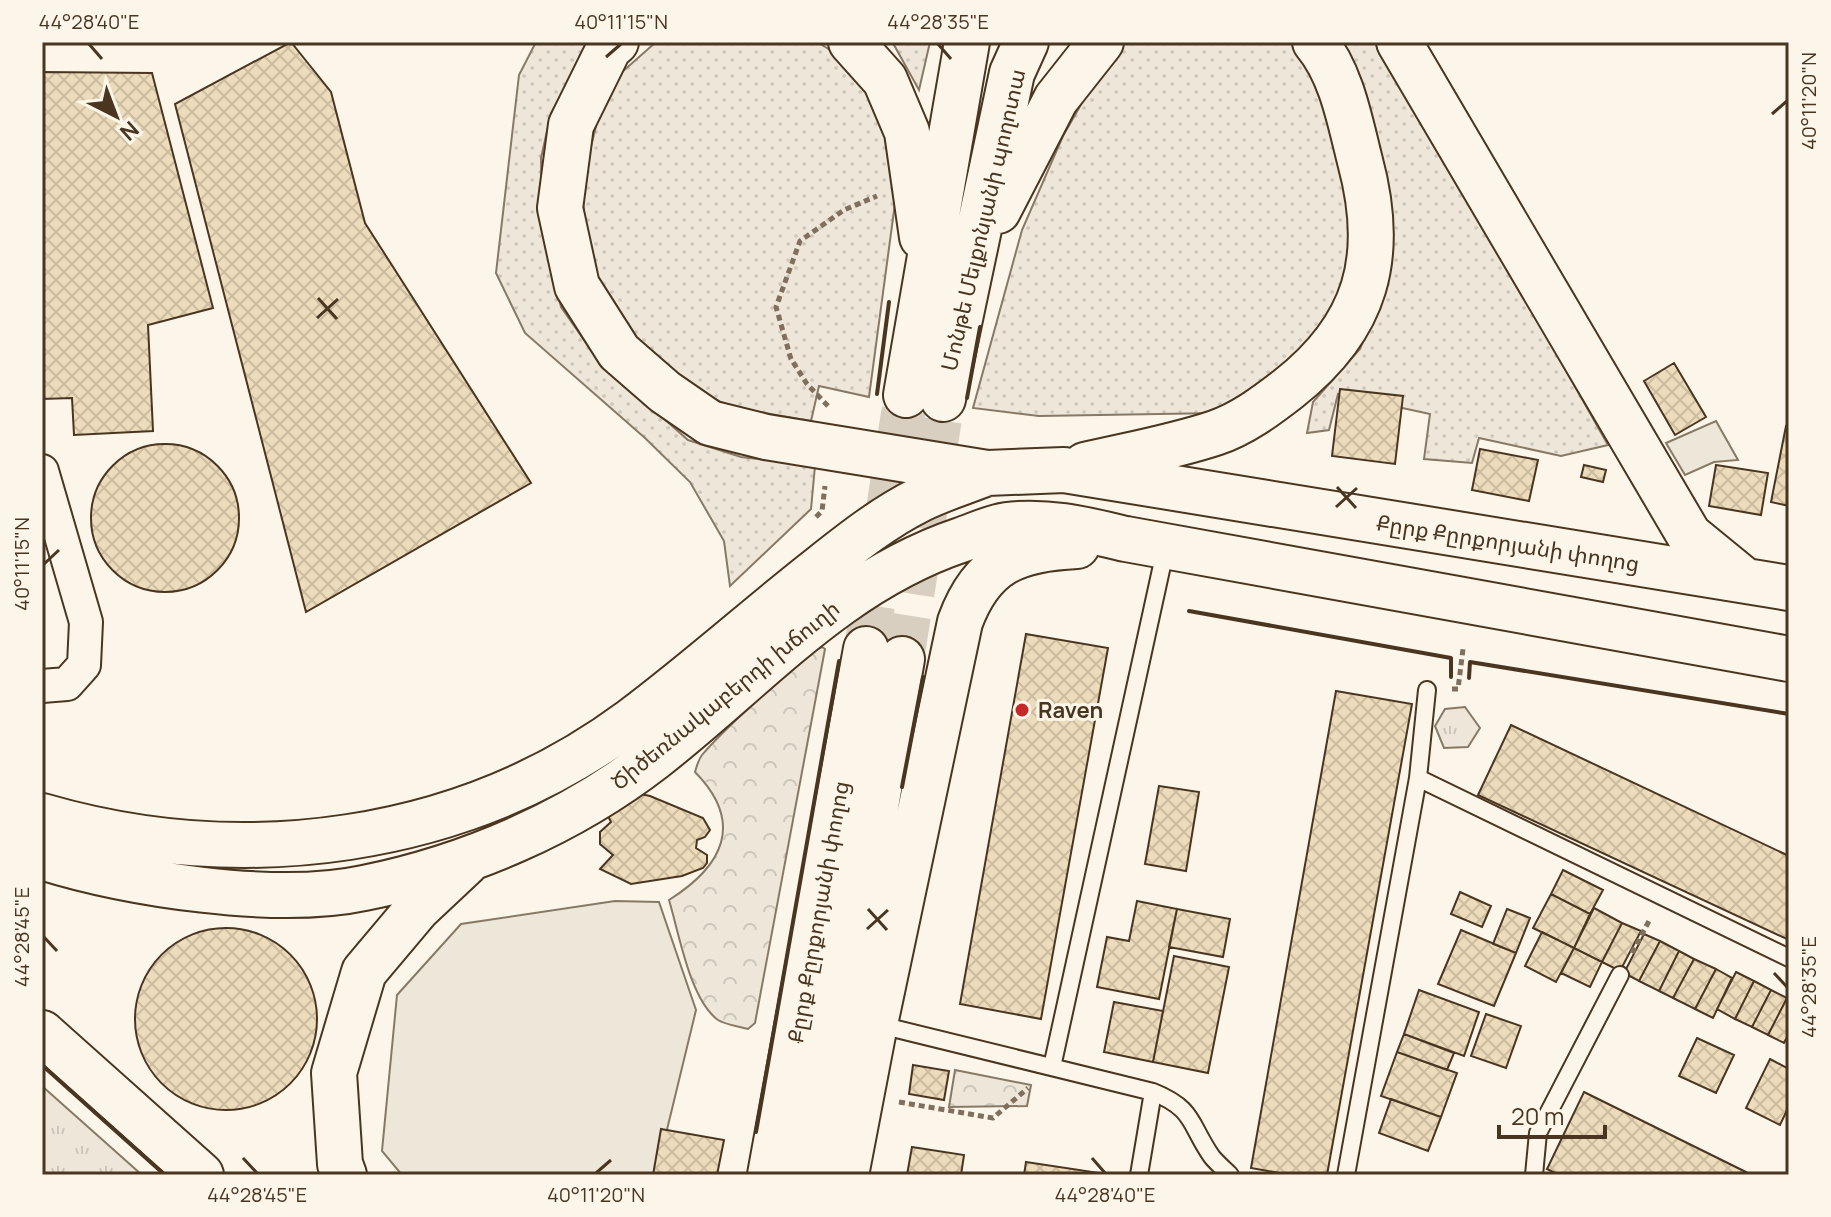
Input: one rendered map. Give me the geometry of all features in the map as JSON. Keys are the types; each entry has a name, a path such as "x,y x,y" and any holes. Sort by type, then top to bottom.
{"main road":[{"path":"616,42 609,48 571,125 560,208 577,286 619,352 665,392 710,423 766,437 987,473"},
{"path":"851,42 885,80 907,132 948,273"},
{"name":"Մոնթե Մելքոնյանի պողոտա","path":"925,397 948,273 967,42"},
{"name":"Մոնթե Մելքոնյանի պողոտա","path":"948,273 1012,73 1026,42"},
{"path":"948,273 1056,99 1101,42"},
{"path":"1064,470 1164,447 1230,427 1269,404 1294,384 1339,339 1361,301 1372,240 1369,205 1340,90 1323,51 1315,42"},
{"path":"1399,42 1689,535 1744,580"},
{"name":"Քըրք Քըրքորյանի փողոց","path":"987,473 1064,470 1789,588"},
{"name":"Ծիծեռնակաբերդի խճուղի","path":"42,816 73,825 138,836 211,845 279,846 360,835 443,817 526,784 580,756 633,720 865,533 920,499 987,473"},
{"name":"Ծիծեռնակաբերդի խճուղի","path":"42,857 70,866 152,882 252,893 294,894 363,889 471,858 545,827 653,759 844,599 889,570 925,552 1005,525 1060,524 1146,542"},
{"path":"846,1175 960,622 967,602 989,572 1003,561 1025,552 1146,542 1789,659"},
{"name":"Քըրք Քըրքորյանի փողոց","path":"770,1175 884,654 811,1175"},
{"path":"344,1175 340,1164 334,1073 364,972 417,909 471,858"},
{"path":"42,1033 201,1175"}],"street":[{"path":"42,471 86,622 84,665 67,684 42,686"}],"lane":[{"path":"1052,1067 1146,542"},
{"path":"1346,1175 1418,778 1427,690"},
{"path":"1418,778 1789,958"},
{"path":"1534,1175 1538,1133 1620,975"},
{"path":"875,1024 1153,1092 1174,1100 1189,1114 1213,1158 1230,1175"},
{"path":"1139,1175 1153,1092"}],"path":[{"path":"834,412 807,384 791,359 776,307 800,241 844,210 889,191"},
{"path":"1458,689 1463,649"},
{"path":"1620,975 1661,897"},
{"path":"891,1100 993,1118 1052,1067"}],"green space":[{"path":"536,42 591,42 551,113 541,158 542,218 561,307 599,361 688,440 741,457 815,466 811,509 730,586 724,541 690,482 645,438 525,333 496,273 519,75"},
{"path":"656,42 817,42 840,56 874,92 898,181 869,397 819,386 811,421 730,407 673,377 618,321 587,254 582,183 597,122 622,72"},
{"path":"890,42 930,42 919,90 894,45"},
{"path":"1123,42 1291,42 1309,60 1327,95 1352,206 1351,258 1333,310 1306,354 1219,413 1039,416 973,408 1022,230 1063,136 1111,52"},
{"path":"1341,42 1380,42 1608,445 1561,456 1479,438 1472,463 1424,459 1430,414 1338,394 1329,430 1307,433 1313,402 1360,349 1378,306 1390,257 1391,211 1361,90"},
{"path":"822,647 825,649 755,1023 748,1029 718,1020 700,997 687,965 669,900 703,873 721,842 723,826 720,809 695,772 701,757 780,679"},
{"path":"1465,707 1480,728 1468,747 1444,748 1435,726 1445,709"},
{"path":"955,1070 1031,1085 1027,1106 949,1107"},
{"path":"42,1086 142,1175 42,1175"}],"shaded area":[{"path":"1716,421 1738,460 1714,462 1685,475 1666,443"},
{"path":"615,901 659,902 696,1010 656,1175 402,1175 382,1151 397,995 461,924"}],"building":[{"path":"291,42 331,92 365,223 531,483 306,612 175,104"},
{"path":"42,72 152,73 213,308 148,325 153,431 74,435 72,398 42,399"},
{"path":"1674,363 1706,417 1675,435 1644,381"},
{"path":"1340,389 1403,396 1395,464 1332,456"},
{"path":"1786,426 1789,427 1789,506 1771,502"},
{"path":"165,444 193,450 217,466 233,490 239,518 233,546 217,570 193,586 165,592 137,586 113,570 97,546 91,518 97,490 113,466 137,450"},
{"path":"1480,449 1538,460 1529,501 1472,490"},
{"path":"1584,465 1606,470 1603,482 1581,477"},
{"path":"1716,465 1768,473 1761,515 1709,506"},
{"path":"1026,634 1108,648 1041,1019 960,1004"},
{"path":"1336,691 1412,704 1327,1175 1291,1175 1251,1168"},
{"path":"1511,725 1789,856 1789,940 1478,795"},
{"path":"1159,786 1199,792 1186,871 1145,864"},
{"path":"631,792 650,796 703,818 710,830 705,837 697,840 696,848 707,855 703,868 682,876 631,884 600,869 613,855 600,844 600,832 611,822 604,808"},
{"path":"1563,870 1603,890 1590,914 1551,894"},
{"path":"1460,892 1491,906 1482,927 1451,914"},
{"path":"1551,894 1590,914 1574,948 1533,928"},
{"path":"1137,901 1177,909 1159,999 1097,987 1107,937 1129,941"},
{"path":"1594,908 1622,923 1602,962 1574,948"},
{"path":"1177,909 1230,919 1223,957 1169,947"},
{"path":"1507,909 1530,918 1516,953 1493,944"},
{"path":"1622,923 1641,931 1620,971 1602,962"},
{"path":"226,928 261,935 291,954 310,984 317,1019 310,1054 291,1084 261,1103 226,1110 191,1103 161,1084 142,1054 135,1019 142,984 161,954 191,935"},
{"path":"1461,930 1516,953 1494,1006 1438,984"},
{"path":"1542,932 1574,948 1556,982 1525,966"},
{"path":"1644,934 1660,941 1639,981 1624,973"},
{"path":"1660,941 1679,951 1659,991 1639,981"},
{"path":"1574,948 1602,962 1590,987 1561,973"},
{"path":"1679,951 1694,959 1673,998 1659,991"},
{"path":"1174,956 1229,967 1208,1073 1153,1062"},
{"path":"1694,959 1716,969 1695,1009 1673,998"},
{"path":"1716,969 1732,978 1713,1018 1695,1009"},
{"path":"1736,972 1754,981 1735,1019 1717,1009"},
{"path":"1754,981 1771,990 1752,1027 1735,1019"},
{"path":"1419,990 1479,1012 1464,1056 1404,1034"},
{"path":"1771,990 1787,998 1768,1035 1752,1027"},
{"path":"1787,998 1789,1033 1784,1043 1768,1035"},
{"path":"1114,1002 1163,1011 1153,1062 1104,1052"},
{"path":"1486,1014 1521,1026 1506,1068 1471,1056"},
{"path":"1404,1034 1454,1053 1447,1070 1397,1052"},
{"path":"1697,1038 1734,1055 1716,1093 1679,1076"},
{"path":"1397,1052 1457,1073 1441,1117 1381,1096"},
{"path":"1770,1059 1789,1069 1789,1106 1780,1125 1746,1108"},
{"path":"913,1065 949,1071 944,1100 909,1094"},
{"path":"1584,1092 1752,1175 1559,1175 1547,1169"},
{"path":"1391,1099 1441,1117 1428,1151 1379,1133"},
{"path":"661,1129 724,1140 717,1175 653,1175"},
{"path":"912,1147 964,1155 961,1175 907,1175"},
{"path":"1026,1162 1106,1174 1106,1175 1024,1175"}],"tunnel":[{"path":"866,649 906,395"},
{"path":"902,659 943,399"}],"wall":[{"path":"877,394 889,302"},
{"path":"967,398 980,327"},
{"path":"1189,611 1451,658 1451,677"},
{"path":"756,1132 839,661"},
{"path":"1469,678 1470,662 1789,714"},
{"path":"902,787 923,677"},
{"path":"42,1065 165,1175"}],"place":[{"name":"Raven","path":"1022,710"}]}
